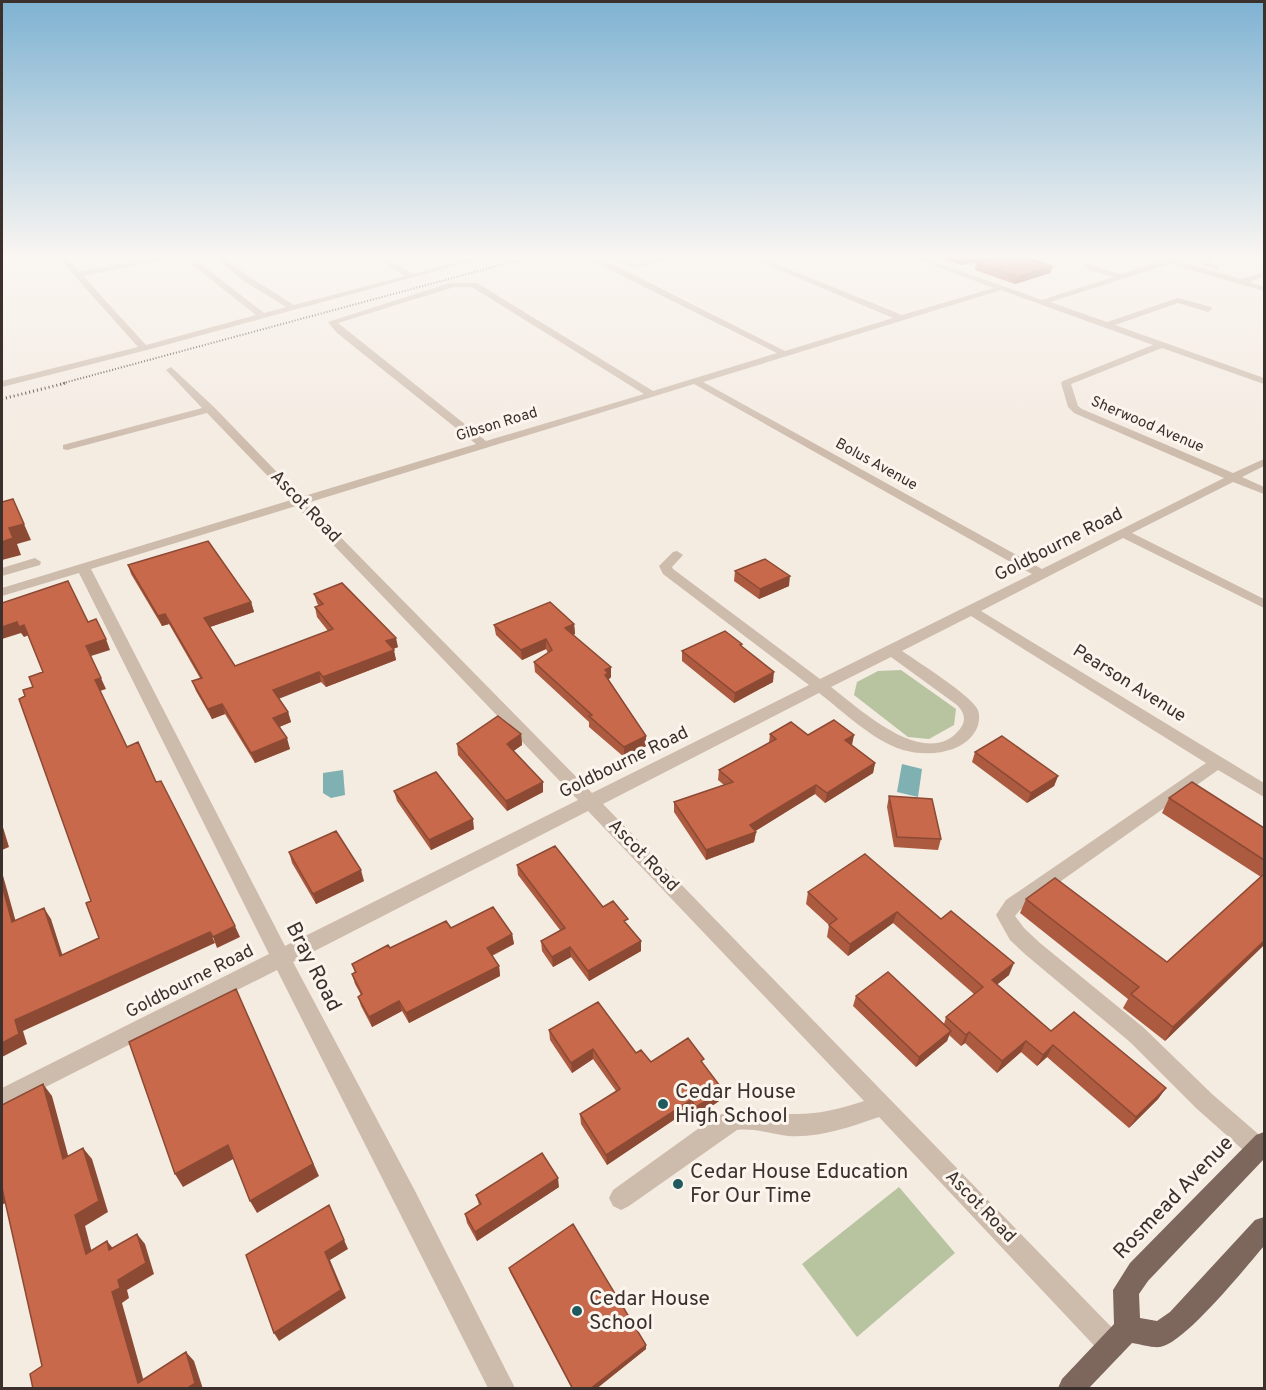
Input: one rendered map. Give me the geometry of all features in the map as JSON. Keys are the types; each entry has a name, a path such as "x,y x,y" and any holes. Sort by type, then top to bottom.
{"main road":[{"name":"Rosmead Avenue","path":"1120,1338 1126,1290 1132,1281 1165,1244 1262,1146"},
{"path":"1071,1389 1120,1338 1160,1334 1179,1321 1264,1229"}],"street":[{"path":"120,321 144,348"},
{"path":"2,384 244,321"},
{"path":"336,321 332,322 340,331 484,445"},
{"path":"532,321 651,394"},
{"path":"719,321 785,354"},
{"name":"Gibson Road","path":"2,592 892,321"},
{"path":"1096,321 1263,379"},
{"path":"1108,325 1120,321"},
{"name":"Sherwood Avenue","path":"1163,344 1066,383 1073,406 1083,413 1264,491"},
{"name":"Ascot Road","path":"171,369 884,1105 1120,1338"},
{"name":"Bolus Avenue","path":"695,381 1044,574"},
{"path":"68,447 210,409"},
{"name":"Goldbourne Road","path":"2,1099 1264,462"},
{"path":"1124,534 1264,604"},
{"path":"677,555 667,562 665,566 668,571 883,734 903,745 934,750 965,734 971,726 971,711 962,700 893,651"},
{"path":"2,572 35,562"},
{"name":"Bray Road","path":"83,567 502,1389"},
{"name":"Pearson Avenue","path":"972,611 1264,791"},
{"path":"1218,762 1013,905 1005,915 1017,934 1033,949 1137,1035 1204,1101 1262,1146"},
{"path":"621,1198 721,1126 736,1119 748,1118 789,1125 831,1123 884,1105"}],"green space":[{"path":"901,670 956,709 954,725 929,739 908,737 854,695 857,682 878,671"},
{"path":"899,1187 955,1253 857,1337 802,1264"}],"water":[{"path":"902,764 922,769 918,797 897,792"},
{"path":"343,770 345,795 331,798 323,793 323,773"}],"building":[{"path":"13,499 24,524 9,528 13,538 2,542 2,502"},
{"path":"208,541 251,602 204,618 235,666 333,629 315,607 323,604 314,594 342,583 396,638 386,641 394,650 323,677 319,672 273,690 288,712 273,718 287,738 251,753 222,704 208,709 192,681 202,678 165,614 158,616 128,565"},
{"path":"765,559 790,576 760,589 735,571"},
{"path":"68,581 88,622 96,619 106,639 86,646 101,678 95,680 127,747 138,742 156,782 161,781 235,926 213,937 210,932 15,1020 19,1034 2,1043 2,885 12,922 44,908 60,956 99,938 86,903 91,901 19,699 25,696 23,690 33,687 29,677 43,672 24,625 19,627 17,622 2,627 2,603"},
{"path":"550,602 574,624 565,628 611,667 605,670 608,673 605,675 646,736 624,747 534,662 552,650 546,639 521,650 494,625"},
{"path":"725,631 774,672 735,693 682,651"},
{"path":"498,716 521,734 507,744 543,782 506,801 457,744"},
{"path":"834,720 854,735 845,740 875,763 827,793 816,785 750,825 756,832 706,850 674,802 733,782 719,770 776,739 770,734 791,722 808,735"},
{"path":"1002,736 1058,776 1031,793 975,752"},
{"path":"436,772 473,819 429,840 394,791"},
{"path":"1192,782 1264,828 1264,860 1169,798"},
{"path":"889,796 932,799 941,839 897,837"},
{"path":"336,831 361,870 313,894 289,852"},
{"path":"555,846 603,907 613,901 628,919 624,921 641,941 588,971 570,947 552,957 541,941 565,928 517,865"},
{"path":"865,854 941,919 951,911 1014,963 992,980 1051,1031 1074,1012 1166,1088 1136,1117 1053,1045 1043,1055 1026,1041 1002,1061 969,1032 966,1035 946,1017 983,987 897,912 850,944 829,925 837,919 808,892"},
{"path":"1264,874 1264,941 1173,1027 1131,994 1139,987 1026,899 1055,878 1167,962"},
{"path":"493,907 512,934 487,948 499,966 406,1013 399,1001 369,1017 358,997 362,994 352,974 356,972 352,964 388,945 390,948 446,921 451,928"},
{"path":"888,972 951,1031 919,1057 856,996"},
{"path":"236,989 313,1164 250,1201 228,1145 175,1174 129,1042"},
{"path":"598,1002 636,1053 641,1050 651,1062 688,1038 704,1059 701,1061 723,1090 696,1107 691,1100 606,1155 580,1114 620,1089 593,1049 571,1063 549,1030"},
{"path":"43,1084 63,1159 83,1148 99,1201 75,1215 86,1254 107,1241 109,1250 137,1234 146,1263 118,1280 120,1288 112,1292 138,1383 186,1352 195,1383 186,1389 33,1389 30,1374 42,1366 2,1188 2,1105"},
{"path":"542,1153 558,1178 475,1232 465,1214 481,1204 476,1195"},
{"path":"329,1205 344,1240 325,1252 341,1290 274,1333 246,1255"},
{"name":"Cedar House School","path":"573,1224 646,1345 590,1389 573,1389 509,1268"}],"railway":[{"path":"60,384 294,321"},
{"path":"2,399 66,383"}],"place":[{"name":"Cedar House High School","path":"663,1104"},
{"name":"Cedar House Education For Our Time","path":"678,1184"},
{"name":"Cedar House School","path":"577,1311"}]}
